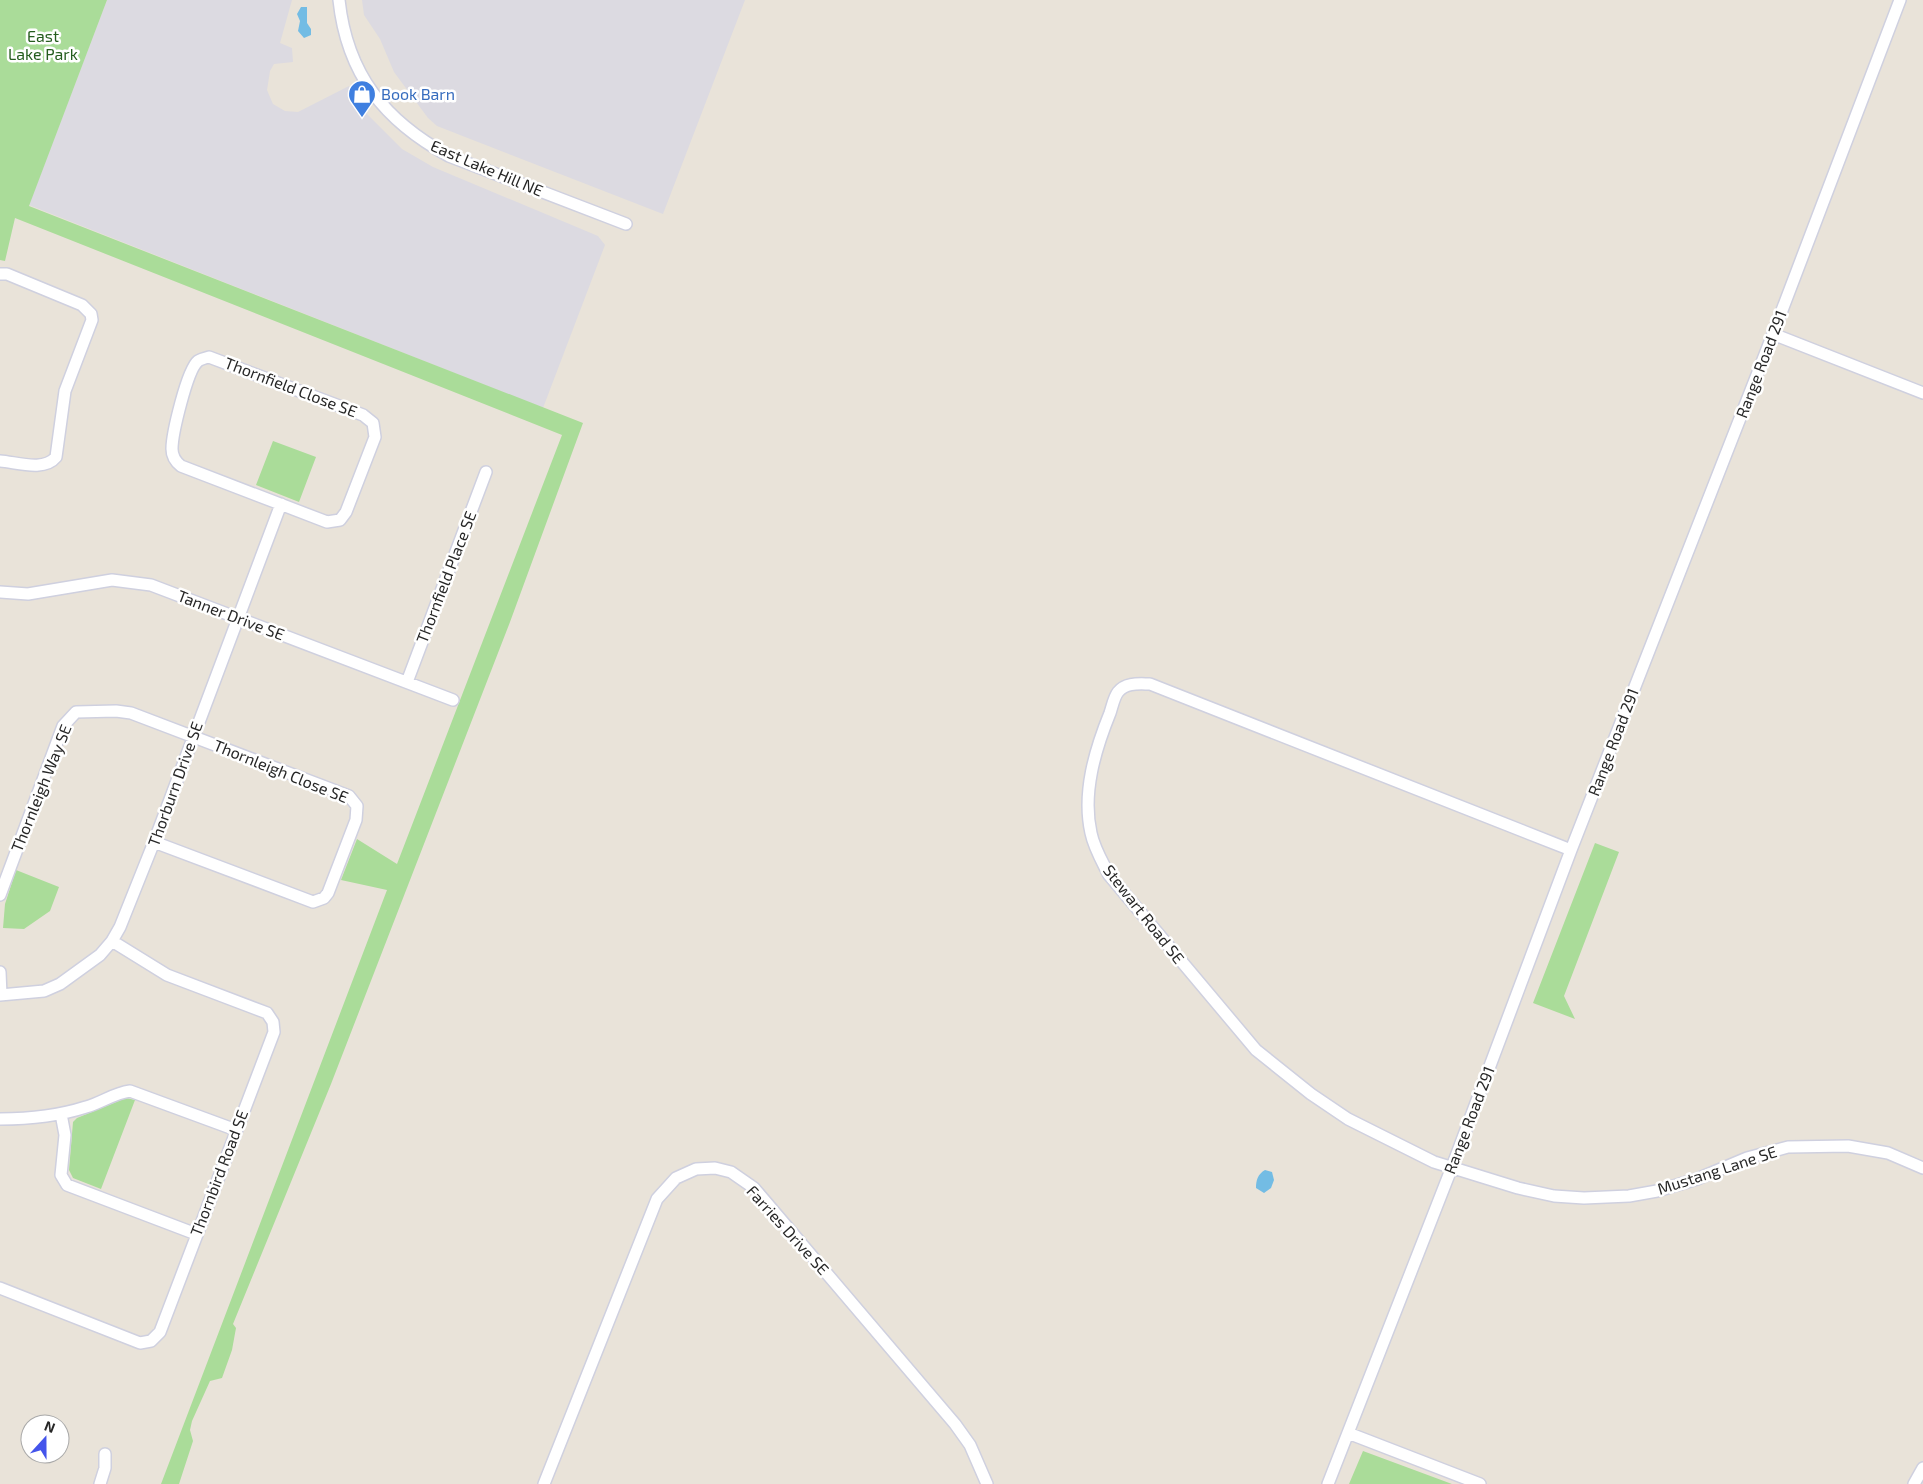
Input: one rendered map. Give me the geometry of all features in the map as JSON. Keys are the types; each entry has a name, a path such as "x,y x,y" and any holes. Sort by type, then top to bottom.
{"street":[{"name":"East Lake Hill NE","path":"339,0 342,25 364,80 381,106 427,144 449,156 626,224"},
{"name":"Range Road 291","path":"1328,1484 1452,1167 1571,850 1773,334 1900,0"},
{"path":"0,274 8,274 82,305 91,314 92,320 65,391 56,457 42,466 0,460"},
{"path":"1773,334 1923,393"},
{"name":"Thornfield Close SE","path":"209,357 216,359 363,415 373,424 375,437 346,512 340,520 327,522 281,504 181,466 175,460 172,450 176,420 197,362 209,357"},
{"name":"Thornfield Place SE","path":"406,682 486,472"},
{"name":"Thorburn Drive SE","path":"1,995 44,991 60,984 94,960 112,941 120,927 154,842 192,736 281,504"},
{"name":"Tanner Drive SE","path":"0,592 28,594 93,582 132,582 151,585 453,700"},
{"name":"Stewart Road SE","path":"1452,1167 1434,1162 1396,1145 1348,1119 1311,1094 1256,1050 1139,912 1109,875 1096,850 1090,832 1089,801 1097,743 1119,692 1132,684 1150,684 1571,850"},
{"name":"Thornleigh Way SE","path":"0,896 63,726 71,715 81,711 124,712 192,736"},
{"name":"Thornleigh Close SE","path":"154,842 313,902 319,901 328,893 356,820 357,806 349,796 192,736"},
{"name":"Thornbird Road SE","path":"0,1288 140,1343 146,1343 156,1337 160,1332 274,1032 275,1027 267,1013 167,975 112,941"},
{"path":"0,972 1,995"},
{"path":"0,1119 61,1114 88,1107 119,1093 130,1091 236,1130"},
{"path":"61,1114 65,1135 61,1175 67,1185 196,1234"},
{"name":"Mustang Lane SE","path":"1452,1167 1518,1188 1554,1196 1591,1198 1629,1196 1658,1191 1697,1179 1747,1158 1788,1147 1848,1146 1888,1154 1923,1168"},
{"name":"Farries Drive SE","path":"544,1484 657,1199 676,1178 696,1169 715,1168 731,1172 760,1196 955,1424 970,1445 986,1484"},
{"path":"1348,1433 1480,1484"},
{"path":"100,1484 105,1468 105,1454"},
{"path":"1914,1484 1923,1468"}],"shaded area":[{"path":"107,0 292,0 280,43 292,48 293,62 274,64 270,71 267,90 273,104 285,111 298,112 349,86 365,112 402,149 433,167 598,236 605,245 543,408 29,205"},
{"path":"362,0 745,0 663,214 437,126 428,118 394,72 380,39 364,15"}],"green space":[{"name":"East Lake Park","path":"0,0 107,0 29,206 583,423 510,622 331,1084 233,1324 236,1328 232,1350 222,1378 210,1381 192,1421 190,1430 193,1441 179,1484 161,1484 387,890 341,880 357,839 397,864 562,435 15,218 5,261 0,260"},
{"path":"273,441 316,457 299,502 256,485"},
{"path":"1595,843 1619,852 1564,996 1575,1019 1533,1003"},
{"path":"16,870 59,887 50,911 24,929 3,928 5,904"},
{"path":"126,1098 135,1100 101,1189 73,1178 69,1170 73,1122 77,1118"},
{"path":"1363,1451 1452,1484 1349,1484"}],"water":[{"path":"301,7 307,7 307,23 311,29 311,35 304,38 298,31 300,21 297,14"},
{"path":"1265,1170 1272,1172 1274,1180 1271,1188 1264,1193 1256,1188 1256,1185 1259,1175"}],"place":[{"name":"Book Barn","path":"362,118"}]}
